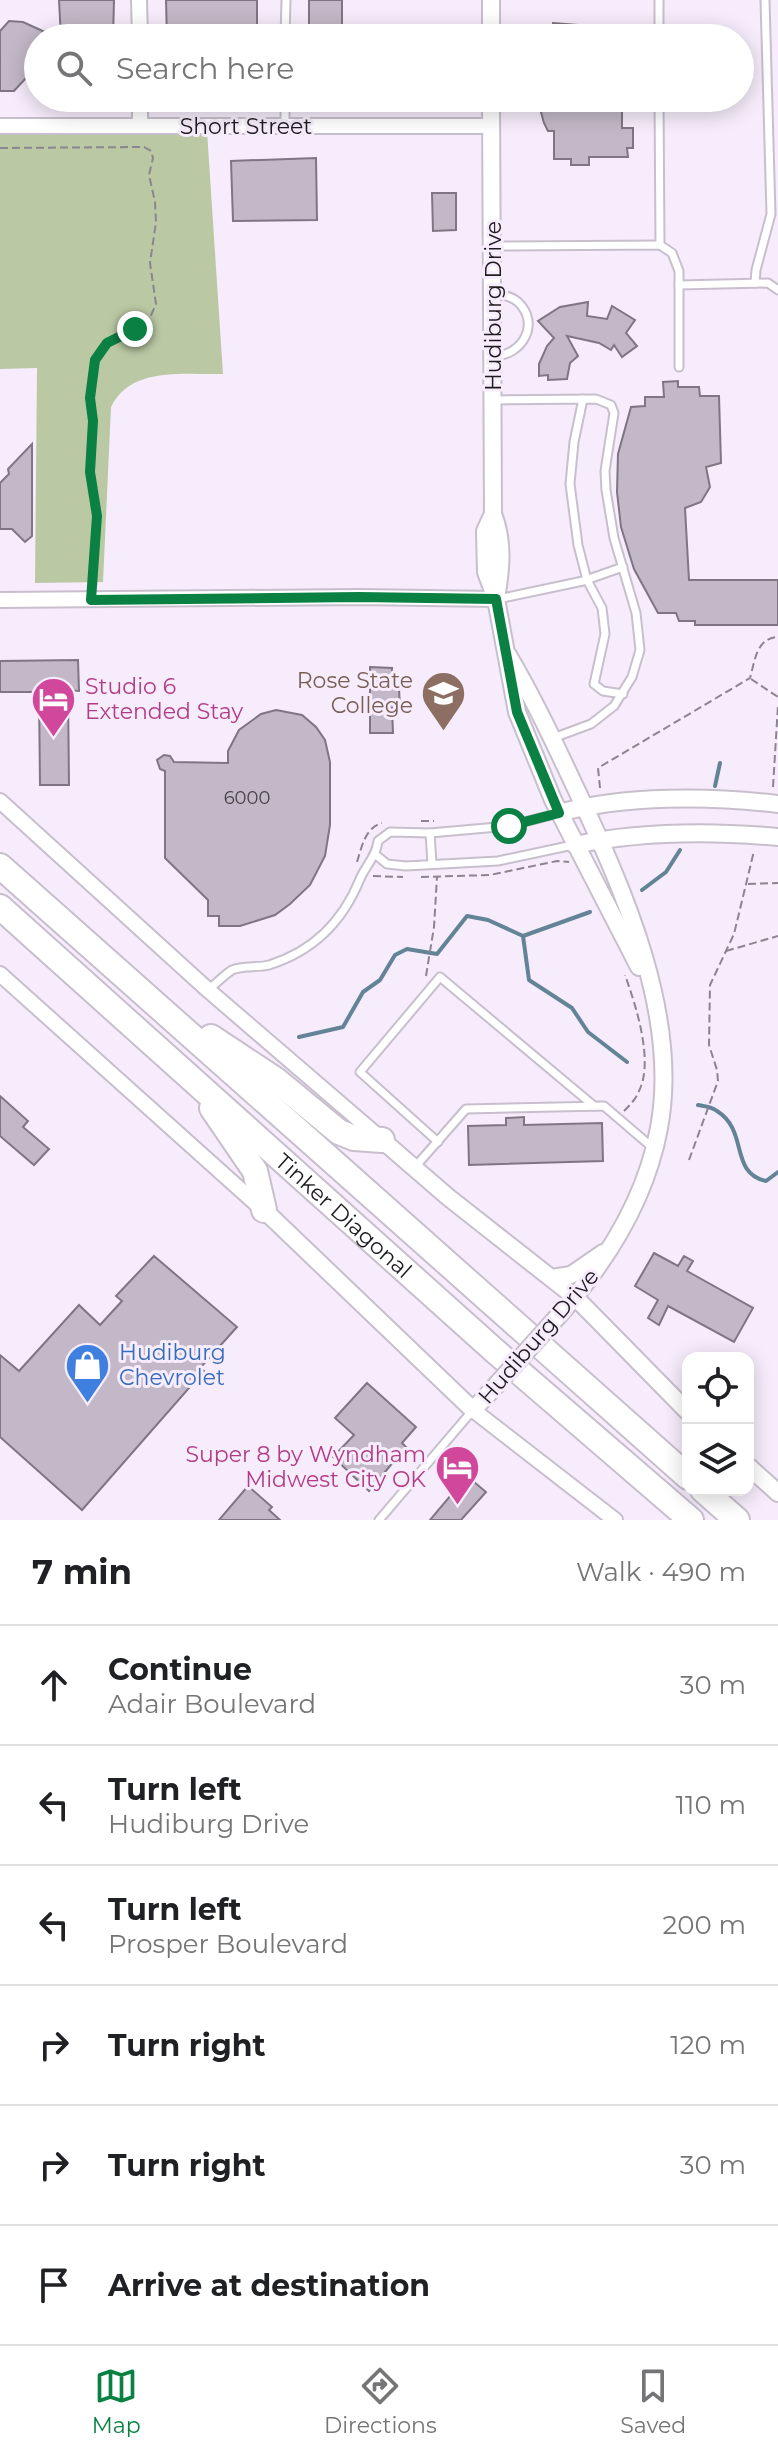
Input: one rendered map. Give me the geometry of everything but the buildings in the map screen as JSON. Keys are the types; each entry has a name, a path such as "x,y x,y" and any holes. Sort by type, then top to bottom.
{"highway":[{"name":"Tinker Diagonal","path":"0,866 682,1472"},
{"name":"Tinker Diagonal","path":"0,907 496,1352 691,1520"},
{"path":"142,992 276,1080 339,1132 354,1138 382,1140"},
{"path":"191,1077 255,1171 264,1210"},
{"path":"710,1496 737,1520"}],"street":[{"path":"139,0 140,24"},
{"path":"491,0 491,24"},
{"path":"140,112 140,126"},
{"name":"Hudiburg Drive","path":"491,112 493,514 485,531 486,572 496,599 517,712 559,813 615,925 651,988"},
{"name":"Short Street","path":"0,126 491,126"},
{"path":"0,600 496,599"},
{"name":"Hudiburg Drive","path":"473,1410 575,1297 611,1247 643,1184 654,1149 665,1081 662,1033 631,916 600,839 538,705 508,655"},
{"path":"559,813 585,806 706,800 773,803"},
{"path":"0,801 208,990 414,1168 575,1297 682,1406"},
{"path":"575,845 600,839 670,833 778,837"},
{"path":"0,974 264,1210 473,1410 615,1520"},
{"path":"552,1278 578,1271 611,1247"},
{"path":"754,1471 778,1493"}],"lane":[{"path":"285,24 286,0"},
{"path":"659,0 659,24"},
{"path":"755,283 771,214 765,0"},
{"path":"285,112 285,126"},
{"path":"659,112 660,245"},
{"path":"492,246 660,245 677,261 679,367"},
{"path":"679,285 768,283 778,290"},
{"path":"493,292 516,299 525,310 528,323 527,336 522,345 510,354 493,356"},
{"path":"583,399 570,484 578,545 587,580 602,608 605,634 594,684 603,691 623,694"},
{"path":"493,400 605,401 614,413 605,471 606,490 611,525 640,630 637,665 614,706 591,724 552,738"},
{"path":"496,599 587,580 623,567"},
{"path":"208,990 234,969 265,966 289,958 314,942 349,906 363,872 376,855 378,841 390,832 430,833 509,826 559,813"},
{"path":"430,833 432,864"},
{"path":"376,855 387,864 498,861 575,845"},
{"path":"438,1142 360,1072 440,977 594,1106"},
{"path":"414,1168 466,1109 604,1106 654,1149"},
{"name":"Hudiburg Drive","path":"379,1520 473,1410"}],"path":[{"path":"0,148 144,147 151,151 153,158 149,175 156,222 151,250 156,304 153,315 148,322 107,343 95,360 90,398 93,421 90,472 97,516 91,600"},
{"path":"750,678 778,697"},
{"path":"773,803 778,705"},
{"path":"689,1160 716,1093 717,1070 709,1045 710,985 734,934 758,835"},
{"path":"427,969 437,877"},
{"path":"748,884 778,883"},
{"path":"726,951 778,936"},
{"path":"619,1119 638,1095 645,1065 637,1011 625,975"}],"green space":[{"path":"207,131 223,374 160,376 131,385 120,394 111,407 103,582 35,583 37,368 0,369 0,134"}],"waterway":[{"path":"715,786 720,763"},
{"path":"642,890 666,872 680,850"},
{"path":"523,936 590,912"},
{"path":"299,1037 343,1027 363,992 380,980 395,955 407,949 437,954 467,916 488,920 523,936 529,980 572,1008 588,1032 627,1062"},
{"path":"698,1105 713,1109 727,1119 747,1170 755,1177 766,1181 778,1172"}],"place":[{"name":"Rose State College","path":"444,732"},
{"name":"Studio 6 Extended Stay","path":"54,738"},
{"name":"Hudiburg Chevrolet","path":"88,1404"},
{"name":"Super 8 by Wyndham Midwest City OK","path":"457,1506"}],"route":[{"path":"135,329 107,343 95,360 90,398 93,421 90,472 97,530 90,583 91,600 496,599 517,712 559,813 509,826"}]}
